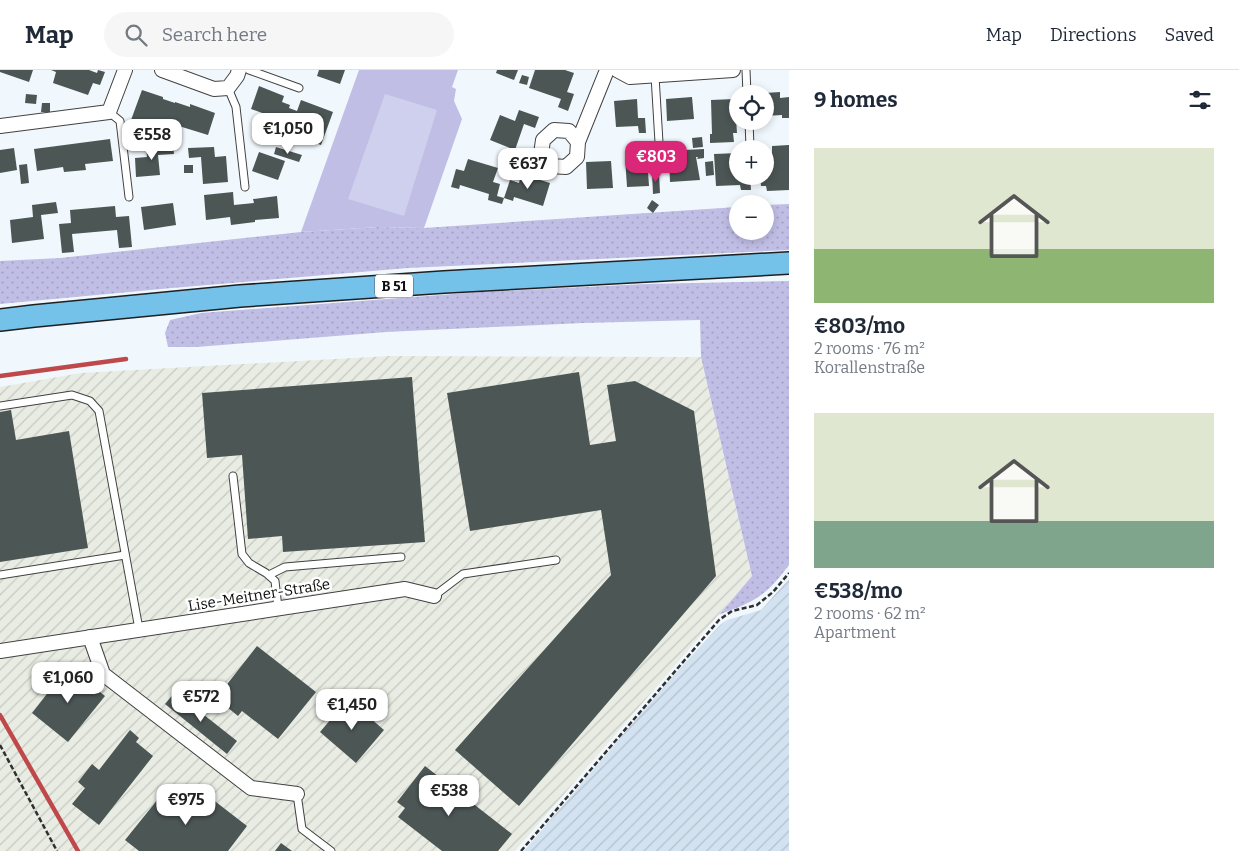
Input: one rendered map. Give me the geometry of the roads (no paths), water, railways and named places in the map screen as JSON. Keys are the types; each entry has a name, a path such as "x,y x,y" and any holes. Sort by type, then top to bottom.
{"main road":[{"name":"B 51","path":"0,320 240,296 444,282 789,263"}],"street":[{"path":"0,126 109,112 125,70"},
{"path":"162,70 214,89 228,88 239,70"},
{"path":"578,142 606,70"},
{"path":"617,70 630,77 733,70"},
{"name":"Lise-Meitner-Straße","path":"0,651 405,589 434,596"},
{"path":"90,637 103,674 251,788 297,794"}],"lane":[{"path":"249,70 299,88"},
{"path":"746,70 747,85"},
{"path":"655,76 660,159"},
{"path":"228,88 236,107 245,187"},
{"path":"109,112 120,121 129,197"},
{"path":"0,406 72,395 90,401 99,411 139,629"},
{"path":"233,476 242,554 249,563 269,575 275,581 278,608"},
{"path":"0,575 125,555"},
{"path":"269,575 285,567 401,557"},
{"path":"434,596 463,574 556,560"},
{"path":"297,794 302,829 331,851"}],"waterway":[{"path":"0,376 126,359"},
{"path":"0,715 78,851"}]}
